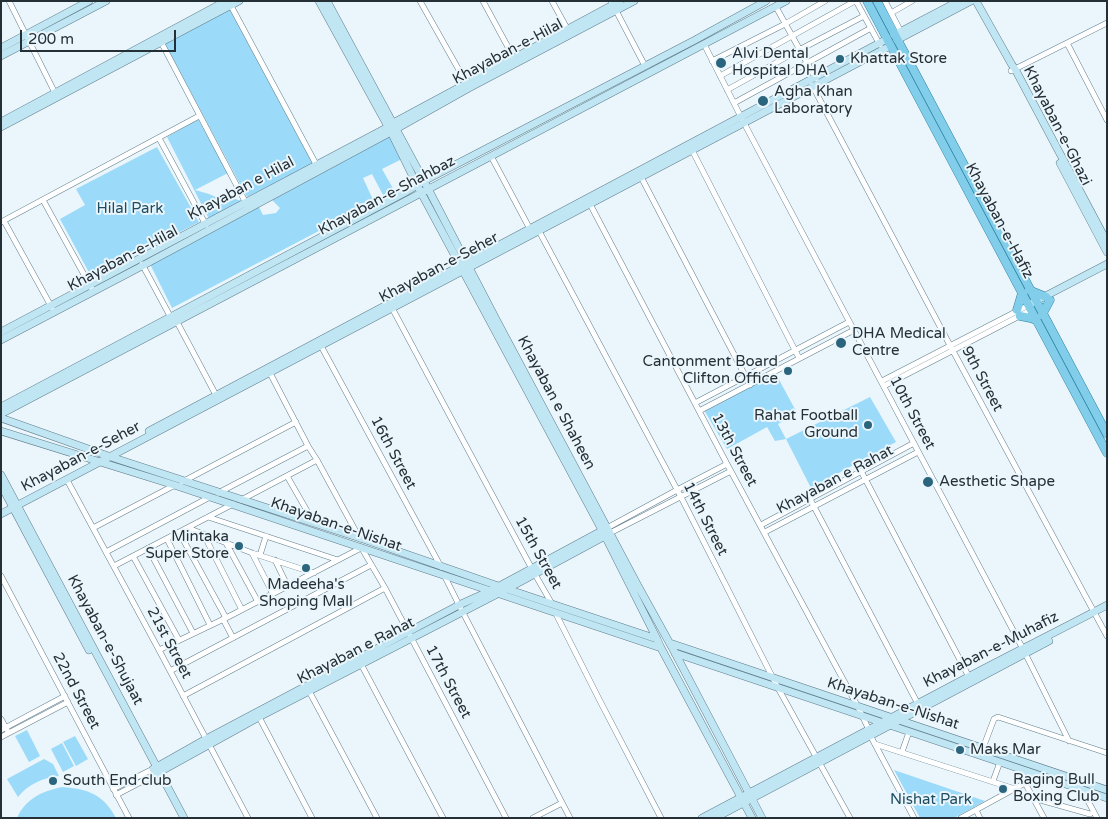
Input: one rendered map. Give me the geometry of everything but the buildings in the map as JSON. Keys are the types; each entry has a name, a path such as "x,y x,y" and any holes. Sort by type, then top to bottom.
{"main road":[{"name":"Khayaban-e-Hafiz","path":"867,1 895,38 960,176 1026,291"},
{"name":"Khayaban-e-Hafiz","path":"876,1 968,171 1033,306 1107,434"},
{"path":"960,176 968,171"},
{"path":"1026,291 1048,298 1039,317 1030,318 1019,313 1026,291"},
{"name":"Khayaban-e-Hafiz","path":"1039,317 1107,453"}],"street":[{"path":"9,1 57,95"},
{"path":"1,56 89,1"},
{"path":"1,48 28,38 106,1"},
{"path":"1,127 228,3 239,1"},
{"name":"Khayaban e Shaheen","path":"320,1 327,5 392,128 424,181 425,191 465,267 606,532 670,643 762,818"},
{"path":"420,1 468,86"},
{"path":"483,1 515,61"},
{"path":"552,1 569,32"},
{"name":"Khayaban-e-Hilal","path":"392,128 615,5 634,1"},
{"name":"Khayaban-e-Shahbaz","path":"1,407 766,1"},
{"name":"Khayaban-e-Shahbaz","path":"1,414 786,1"},
{"path":"712,61 785,24 825,1"},
{"path":"720,76 855,1 881,46"},
{"path":"885,1 891,13 895,38 959,1"},
{"path":"891,13 912,1"},
{"name":"Khayaban-e-Seher","path":"1,514 108,455 534,231 895,38 971,1"},
{"name":"Khayaban-e-Ghazi","path":"976,1 1107,242"},
{"path":"228,3 318,167 392,128"},
{"path":"615,5 646,66"},
{"name":"9th Street","path":"776,7 807,63 814,82 952,348 1107,636"},
{"path":"728,90 864,16"},
{"path":"1012,68 1107,23"},
{"path":"734,103 871,28"},
{"path":"160,40 247,205"},
{"path":"1067,43 1107,120"},
{"name":"10th Street","path":"704,44 742,120 1070,741"},
{"name":"Khayaban-e-Ghazi","path":"1012,68 1107,252"},
{"path":"1,122 57,95"},
{"path":"52,309 3,222 199,116"},
{"name":"Khayaban-e-Seher","path":"534,231 590,204 639,174 692,150 742,120"},
{"name":"Khayaban e Shaheen","path":"392,128 417,185 425,191"},
{"path":"159,138 207,227"},
{"path":"692,150 799,358"},
{"name":"14th Street","path":"491,156 681,497 778,688 850,818"},
{"name":"Khayaban e Hilal","path":"92,288 318,167"},
{"path":"639,174 750,385"},
{"path":"43,200 92,288"},
{"name":"13th Street","path":"590,204 858,707 870,733"},
{"path":"141,262 170,316"},
{"path":"1048,298 1107,264"},
{"path":"883,384 1107,268"},
{"name":"Khayaban-e-Hilal","path":"52,309 92,288"},
{"name":"15th Street","path":"391,306 533,572 552,604 661,818"},
{"path":"1,332 52,309"},
{"path":"1,340 52,309"},
{"path":"177,322 217,398"},
{"path":"695,403 849,322"},
{"path":"699,411 854,330"},
{"name":"Khayaban-e-Seher","path":"217,398 270,373 320,343"},
{"name":"16th Street","path":"320,343 461,608"},
{"name":"17th Street","path":"270,373 308,446 318,460 360,538 361,548 385,588 506,818"},
{"name":"Khayaban-e-Nishat","path":"1,418 360,538 440,566 495,590 556,613 661,648"},
{"path":"93,528 296,422"},
{"name":"Khayaban-e-Nishat","path":"1,431 174,485 445,576 495,590"},
{"path":"761,525 914,443"},
{"path":"106,552 308,446"},
{"name":"Khayaban e Rahat","path":"765,532 918,452"},
{"path":"114,566 318,460"},
{"name":"Khayaban-e-Seher","path":"1,510 67,480 97,461"},
{"path":"606,532 677,490 728,464"},
{"path":"606,532 681,497 731,470"},
{"path":"861,471 970,679"},
{"name":"Khayaban-e-Shujaat","path":"1,475 15,505 156,770 184,818"},
{"path":"287,476 314,524"},
{"name":"21st Street","path":"67,480 248,818"},
{"path":"1,485 15,505"},
{"path":"810,499 919,706"},
{"path":"208,517 338,560"},
{"path":"188,528 252,553 314,573"},
{"path":"179,532 233,638"},
{"name":"Khayaban e Shaheen","path":"606,532 661,648 752,818"},
{"name":"Khayaban e Rahat","path":"116,795 207,741 495,590 533,572 606,532"},
{"path":"204,535 242,610"},
{"path":"260,555 266,536"},
{"path":"167,539 210,625"},
{"path":"226,543 258,602"},
{"path":"148,548 194,633"},
{"path":"159,650 225,619 361,548"},
{"path":"252,553 273,594"},
{"path":"133,556 180,640"},
{"path":"275,560 288,587"},
{"path":"170,671 371,565"},
{"name":"Khayaban e Rahat","path":"495,590 507,589 533,572"},
{"name":"22nd Street","path":"1,576 129,818"},
{"path":"183,696 385,588"},
{"path":"507,589 657,639"},
{"name":"Khayaban-e-Muhafiz","path":"1095,614 1107,605"},
{"path":"461,608 570,818"},
{"name":"Khayaban-e-Muhafiz","path":"715,818 750,795 1107,609"},
{"name":"Khayaban e Rahat","path":"207,741 259,717 361,664 410,635"},
{"name":"Khayaban-e-Nishat","path":"670,643 858,707 909,732 1107,798"},
{"name":"Khayaban-e-Nishat","path":"675,653 862,716 891,722 983,748 1107,790"},
{"path":"361,664 443,818"},
{"path":"309,691 377,818"},
{"path":"1,736 5,730 65,696"},
{"path":"5,730 68,702"},
{"path":"259,717 312,818"},
{"path":"983,748 994,719 998,717 1107,753"},
{"path":"1,718 5,730"},
{"path":"902,752 909,732"},
{"path":"870,733 914,818"},
{"path":"875,744 1014,789"},
{"path":"1020,761 1025,783 1044,818"},
{"path":"994,781 1000,762"},
{"name":"Khayaban e Rahat","path":"114,789 156,770"},
{"name":"Khayaban-e-Shujaat","path":"156,770 179,818"},
{"path":"1077,780 1094,815"},
{"path":"961,818 1025,783"},
{"path":"1033,798 1094,815"},
{"name":"Khayaban-e-Muhafiz","path":"702,818 742,800"},
{"path":"533,818 562,803"},
{"path":"976,810 980,818"},
{"path":"1081,818 1094,815"}],"green space":[{"path":"230,8 314,164 247,197 165,44"},
{"path":"198,119 228,173 195,190 227,199 230,193 233,198 244,202 209,219 167,137"},
{"path":"390,135 402,159 382,169 395,192 384,197 372,174 363,178 374,202 172,308 151,266 152,263 258,205 263,215 276,213 280,208 272,200 274,196"},
{"name":"Hilal Park","path":"157,147 199,222 92,278 60,219 85,205 76,189"},
{"path":"776,374 797,413 778,424 786,439 775,441 767,427 727,449 704,410"},
{"path":"870,397 896,442 811,488 786,439"},
{"path":"27,730 40,756 29,762 15,736"},
{"path":"75,736 88,759 76,766 63,742"},
{"path":"62,743 74,766 63,772 51,749"},
{"path":"44,759 53,764 59,776 36,782 18,797 7,779"},
{"name":"Nishat Park","path":"894,770 985,801 954,818 920,818"},
{"path":"62,787 80,789 94,794 106,803 116,818 17,818 30,800 48,791"}],"place":[{"name":"Khattak Store","path":"840,59"},
{"name":"Alvi Dental Hospital DHA","path":"721,63"},
{"name":"Agha Khan Laboratory","path":"763,101"},
{"name":"DHA Medical Centre","path":"841,343"},
{"name":"Cantonment Board Clifton Office","path":"788,371"},
{"name":"Rahat Football Ground","path":"868,425"},
{"name":"Aesthetic Shape","path":"928,482"},
{"name":"Mintaka Super Store","path":"239,546"},
{"name":"Madeeha's Shoping Mall","path":"306,568"},
{"name":"Maks Mar","path":"960,750"},
{"name":"South End club","path":"53,781"},
{"name":"Raging Bull Boxing Club","path":"1003,789"}]}
